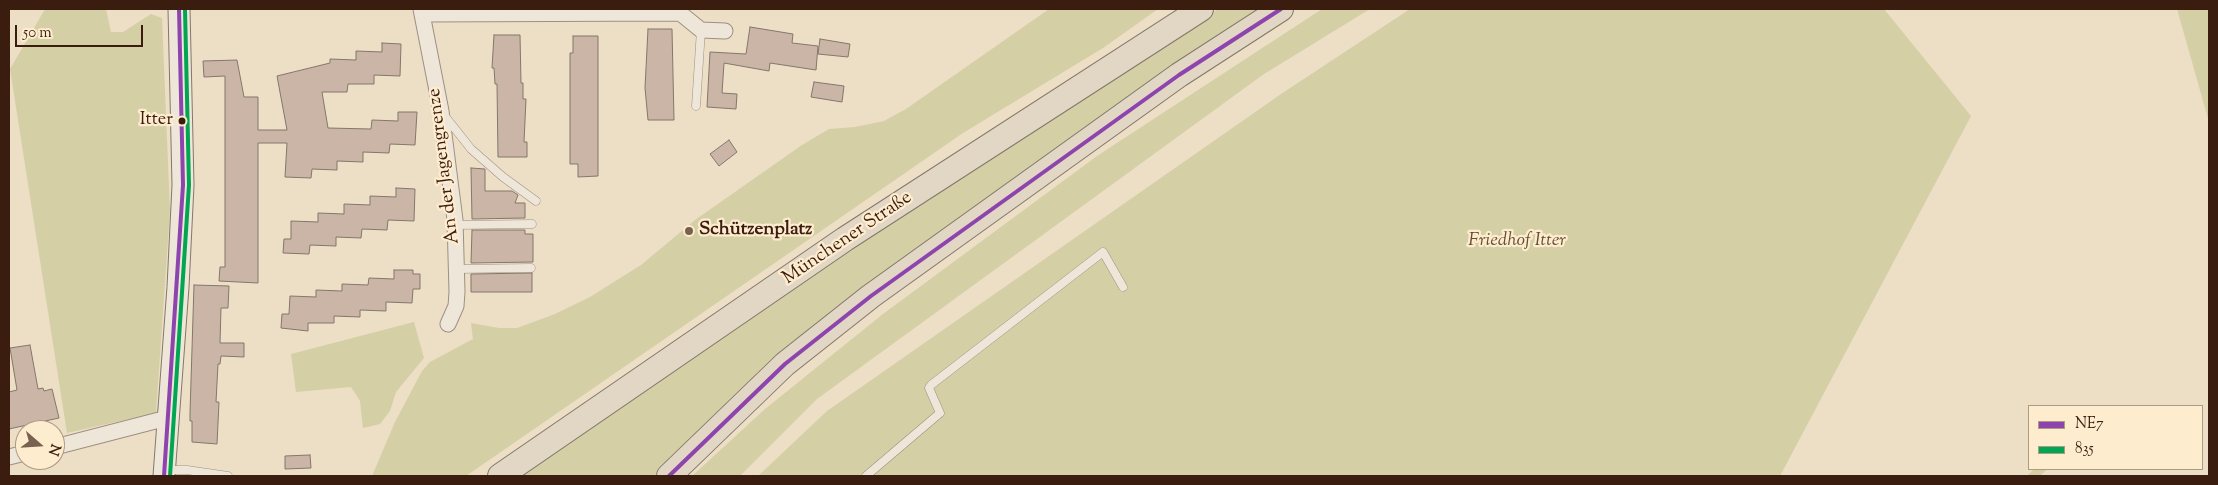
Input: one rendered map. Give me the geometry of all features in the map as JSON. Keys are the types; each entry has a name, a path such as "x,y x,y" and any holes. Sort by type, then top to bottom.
{"main road":[{"path":"1112,66 1130,38 1168,9"},
{"name":"Münchener Straße","path":"500,476 845,239 1201,9"},
{"path":"669,476 785,364 871,296 1179,75 1281,9"}],"street":[{"path":"163,473 178,287 183,185 179,9"},
{"path":"421,11 680,13 702,30 725,31"},
{"name":"An der Jagengrenze","path":"421,11 441,111 455,225 456,306 448,324"},
{"path":"65,444 167,418"}],"lane":[{"path":"696,106 702,30"},
{"path":"441,111 471,149 503,177 536,201"},
{"path":"455,225 532,224"},
{"path":"866,476 940,413 929,388 931,385 1103,252 1123,288"},
{"path":"456,269 531,268"},
{"path":"163,473 187,470 228,476"}],"green space":[{"path":"45,9 106,9 111,32 123,32 151,14 162,18 170,211 156,413 67,433 10,69"},
{"path":"1049,9 1158,9 1103,48 963,133 466,476 372,476 395,422 422,371 430,362 473,339 471,323 499,328 517,328 555,314 590,297 641,265 695,220 802,145 829,129 855,127 884,121 906,109"},
{"path":"1218,9 1263,9 1008,183 782,350 654,476 519,476 850,250"},
{"path":"1322,9 1370,9 1264,74 817,399 740,476 692,476 765,409 883,314 1097,156"},
{"name":"Friedhof Itter","path":"1410,9 1884,9 1971,116 1780,476 758,476 827,411 1281,94"},
{"path":"2177,9 2209,9 2209,122"},
{"path":"414,322 424,358 396,392 390,411 380,424 363,428 360,401 351,387 296,392 291,354"},
{"path":"2033,470 2046,470 2040,476 2027,476"}],"building":[{"path":"750,27 793,34 792,43 818,46 816,70 770,63 769,71 724,63 722,93 737,94 736,109 707,107 710,52 746,54"},
{"path":"648,29 672,29 674,120 648,120 645,88"},
{"path":"494,35 520,35 521,83 523,83 523,99 526,99 524,142 527,142 527,157 498,157 497,84 495,84 494,68 492,68"},
{"path":"573,36 598,36 598,176 578,177 578,164 570,164 570,53 573,53"},
{"path":"820,39 850,44 848,57 818,54"},
{"path":"382,43 401,44 400,76 374,75 374,84 348,84 347,92 322,92 328,128 371,129 372,120 398,121 398,112 417,112 415,145 390,144 389,153 363,152 363,162 337,161 337,170 312,169 311,178 285,177 287,143 258,143 258,283 219,281 220,267 225,267 225,76 204,77 203,61 237,60 244,97 258,97 258,130 287,130 277,76 330,63 330,59 356,60 356,51 382,52"},
{"path":"814,82 844,86 842,102 811,97"},
{"path":"729,140 737,152 719,166 710,154"},
{"path":"471,168 485,169 485,191 512,191 518,195 515,203 525,203 525,218 472,219"},
{"path":"396,188 415,189 414,221 388,220 387,230 362,229 361,238 336,237 336,246 310,245 309,254 283,253 284,239 291,239 291,221 318,222 318,213 344,214 344,204 370,205 370,196 396,197"},
{"path":"472,230 525,230 525,234 533,234 533,262 471,263"},
{"path":"394,270 413,270 413,274 420,274 420,289 413,289 412,303 386,302 386,311 360,310 360,317 334,316 334,323 308,323 308,331 281,328 282,314 289,314 290,296 316,297 316,290 342,291 342,284 368,285 369,278 394,279"},
{"path":"532,273 532,292 471,292 471,274"},
{"path":"194,285 229,286 228,308 221,308 220,343 244,343 244,357 221,356 220,364 218,364 216,402 219,402 217,444 192,442 190,413"},
{"path":"30,345 38,389 43,388 44,391 52,389 59,418 50,420 15,420 15,428 9,429 9,392 17,390 10,348"},
{"path":"310,455 311,468 285,469 285,456"}],"transit line":[{"name":"NE7","path":"164,476 183,185 179,9"},
{"name":"835","path":"170,476 189,185 185,9"},
{"name":"NE7","path":"669,476 785,364 871,296 1179,75 1281,9"}],"place":[{"name":"Itter","path":"182,121"},
{"name":"Schützenplatz","path":"689,231"}]}
